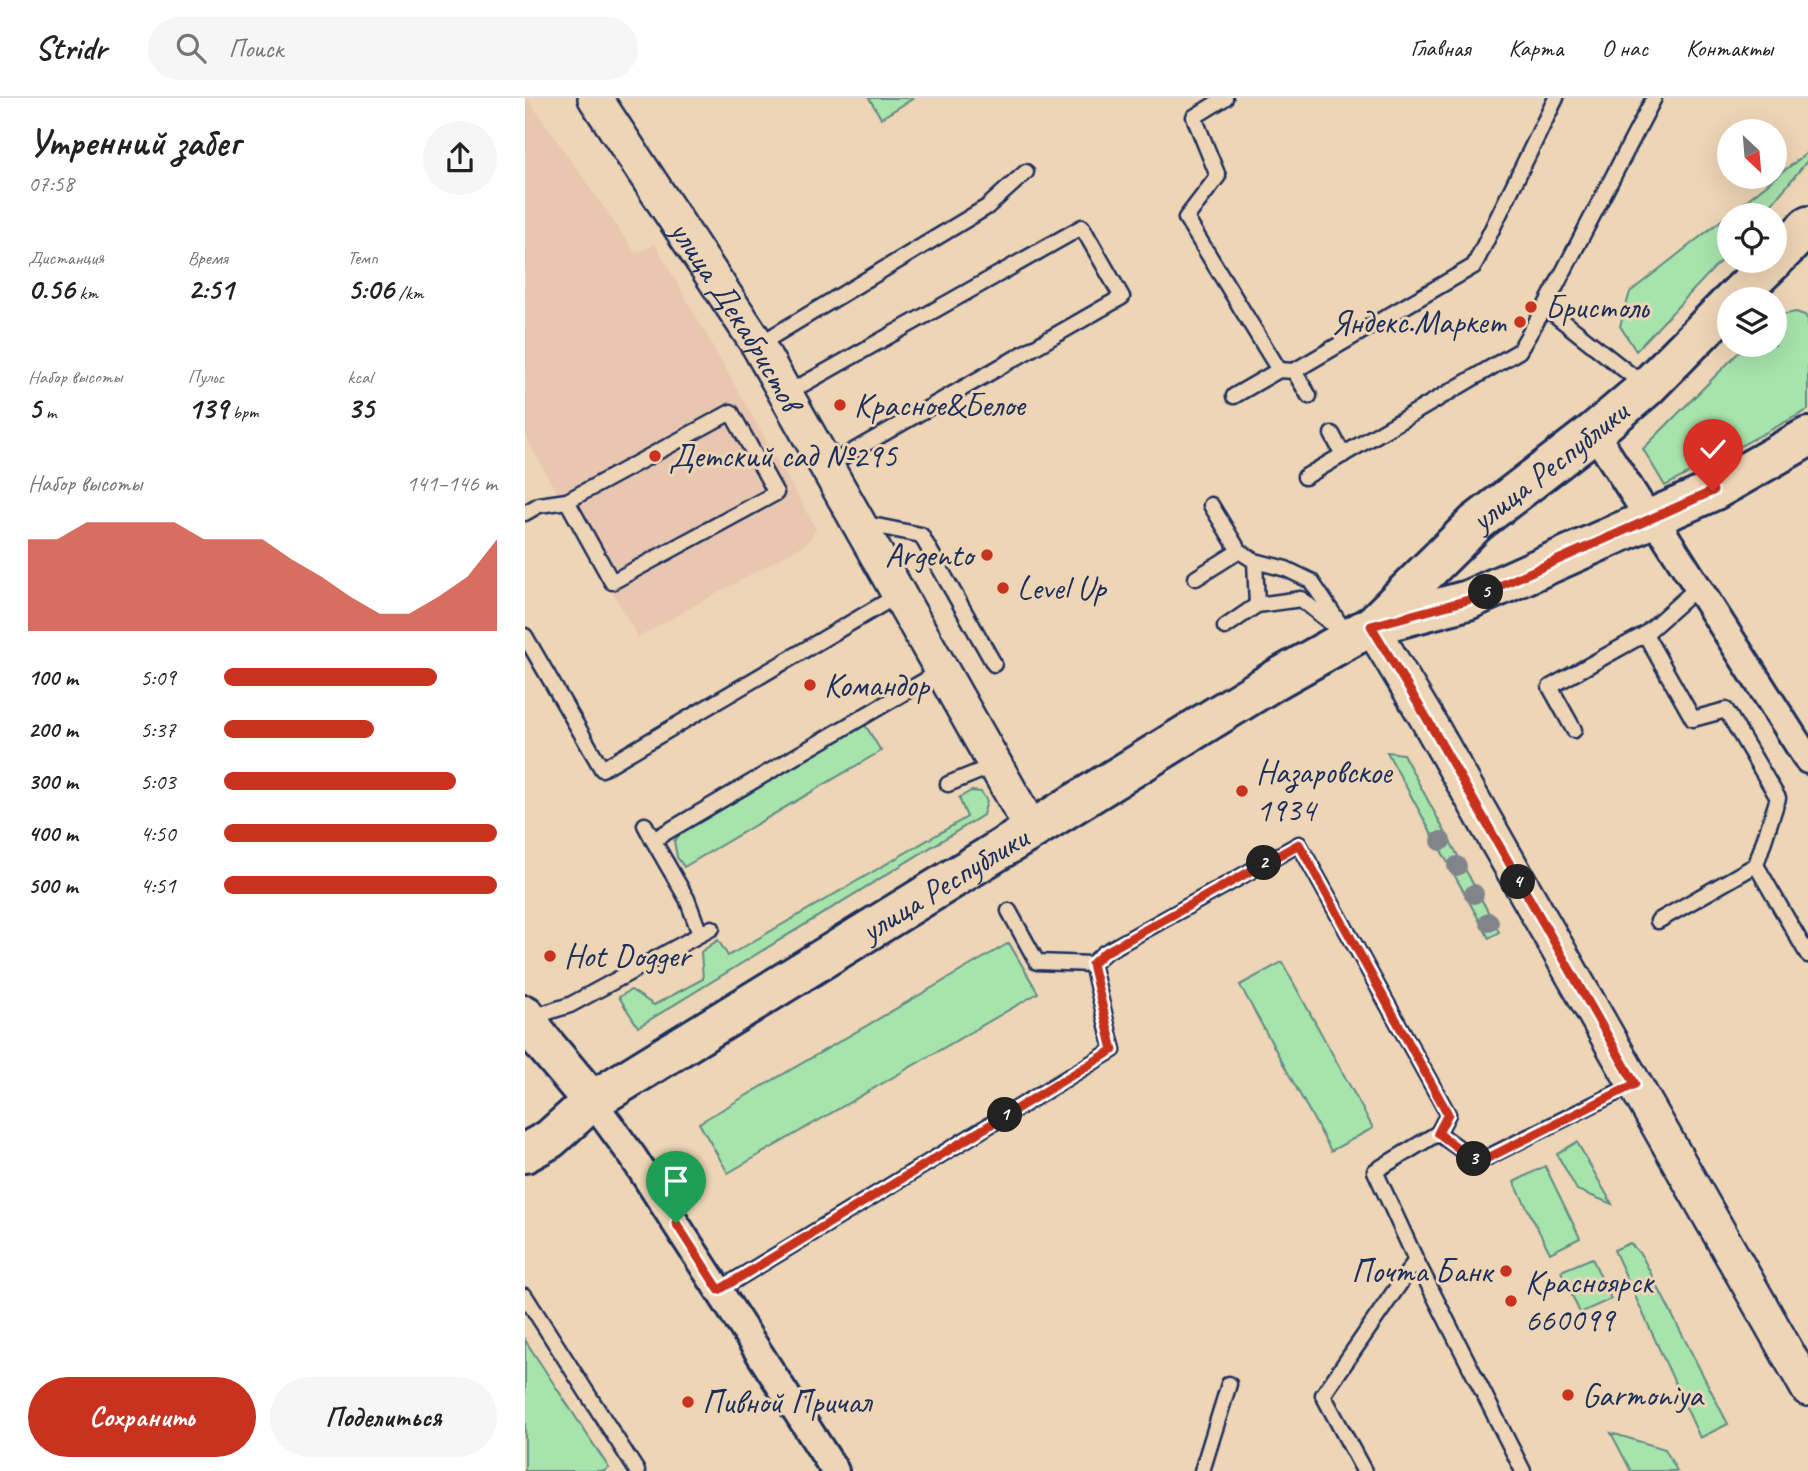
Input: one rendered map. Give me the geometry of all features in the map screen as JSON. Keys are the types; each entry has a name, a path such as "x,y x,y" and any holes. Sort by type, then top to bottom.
{"main road":[{"path":"1787,247 1808,226"},
{"path":"1746,287 1761,273"},
{"name":"улица Республики","path":"1360,632 1476,523 1594,432 1647,387 1717,316"},
{"name":"улица Республики","path":"525,1153 550,1139 593,1101 1275,680 1360,632 1468,600 1713,491 1808,437"},
{"path":"526,1016 540,1039 593,1101"}],"street":[{"name":"улица Декабристов","path":"595,98 758,345 1032,830"},
{"path":"1594,432 1649,518 1664,534 1808,760"},
{"path":"1360,632 1426,717 1808,1389"},
{"path":"593,1101 633,1157 835,1471"}],"lane":[{"path":"1226,98 1194,117 1218,176 1186,218 1286,371 1309,396"},
{"path":"1234,396 1286,371 1473,266 1556,98"},
{"path":"1305,477 1519,351 1545,307 1654,98"},
{"path":"758,345 987,207 1026,172"},
{"path":"786,394 1082,227 1122,297 827,466"},
{"path":"1545,307 1647,387"},
{"path":"525,513 539,505 567,501 731,412 776,492 612,582 567,501"},
{"path":"1332,434 1343,455"},
{"path":"1211,505 1240,551 1255,561 1286,569 1311,581 1360,632"},
{"path":"859,523 921,535 994,664"},
{"path":"1196,578 1240,551"},
{"path":"1255,561 1257,606"},
{"path":"1574,730 1550,687 1645,634 1698,587"},
{"path":"602,769 898,595"},
{"path":"1225,627 1257,606 1301,599 1360,632"},
{"path":"1645,634 1693,719 1726,710 1778,798 1756,865 1658,922"},
{"path":"525,636 602,769 618,776"},
{"path":"653,840 941,671"},
{"path":"948,784 995,765"},
{"path":"526,1016 570,1006 706,931 645,825"},
{"path":"1009,911 1037,962 1092,964 1104,953 1299,844 1448,1114 1438,1133 1375,1171 1416,1260 1523,1471"},
{"path":"1756,865 1808,955"},
{"path":"719,1290 1113,1050 1092,964"},
{"path":"1438,1133 1478,1163 1635,1084"},
{"path":"1364,1471 1323,1395 1416,1260"},
{"path":"525,1296 637,1471"},
{"path":"1202,1471 1229,1384"}],"shaded area":[{"name":"Детский сад №295","path":"525,98 636,254 655,244 816,529 807,543 638,637 525,436"}],"green space":[{"path":"869,98 914,98 881,118"},
{"path":"1808,152 1808,160 1787,186 1787,169"},
{"path":"1761,189 1784,189 1773,203 1743,203"},
{"path":"1717,224 1717,265 1636,351 1620,326 1630,292"},
{"path":"1796,312 1805,315 1808,320 1808,410 1665,486 1643,449 1734,357 1787,357 1787,314"},
{"path":"864,723 881,751 684,867 677,857 674,841 691,822"},
{"path":"1387,752 1403,754 1499,932 1489,938"},
{"path":"971,791 981,792 987,801 983,815 638,1027 619,997 631,990 654,1005 703,979 701,952 718,940 728,956 967,817 959,798"},
{"path":"1009,943 1038,993 728,1173 699,1123"},
{"path":"1282,962 1373,1128 1331,1151 1240,985"},
{"path":"1577,1142 1612,1204 1577,1190 1557,1154"},
{"path":"1545,1166 1580,1238 1550,1253 1514,1182"},
{"path":"1630,1243 1642,1256 1728,1424 1700,1438 1614,1250"},
{"path":"1592,1258 1611,1299 1580,1313 1561,1271"},
{"path":"525,1340 609,1468 604,1471 525,1471"},
{"path":"1611,1433 1665,1449 1677,1471 1631,1471"}],"place":[{"name":"Бристоль","path":"1531,307"},
{"name":"Яндекс.Маркет","path":"1520,322"},
{"name":"Красное&Белое","path":"840,405"},
{"name":"Детский сад №295","path":"655,456"},
{"name":"Argento","path":"987,555"},
{"name":"Level Up","path":"1003,588"},
{"name":"Командор","path":"810,685"},
{"name":"Назаровское 1934","path":"1242,791"},
{"name":"Hot Dogger","path":"550,956"},
{"name":"Почта Банк","path":"1506,1271"},
{"name":"Красноярск 660099","path":"1511,1301"},
{"name":"Garmoniya","path":"1568,1395"},
{"name":"Пивной Причал","path":"688,1402"}],"route":[{"path":"676,1223 719,1290 1113,1050 1092,964 1104,953 1299,844 1448,1114 1438,1133 1478,1163 1635,1084 1426,717 1371,626 1468,600 1713,491"}]}
